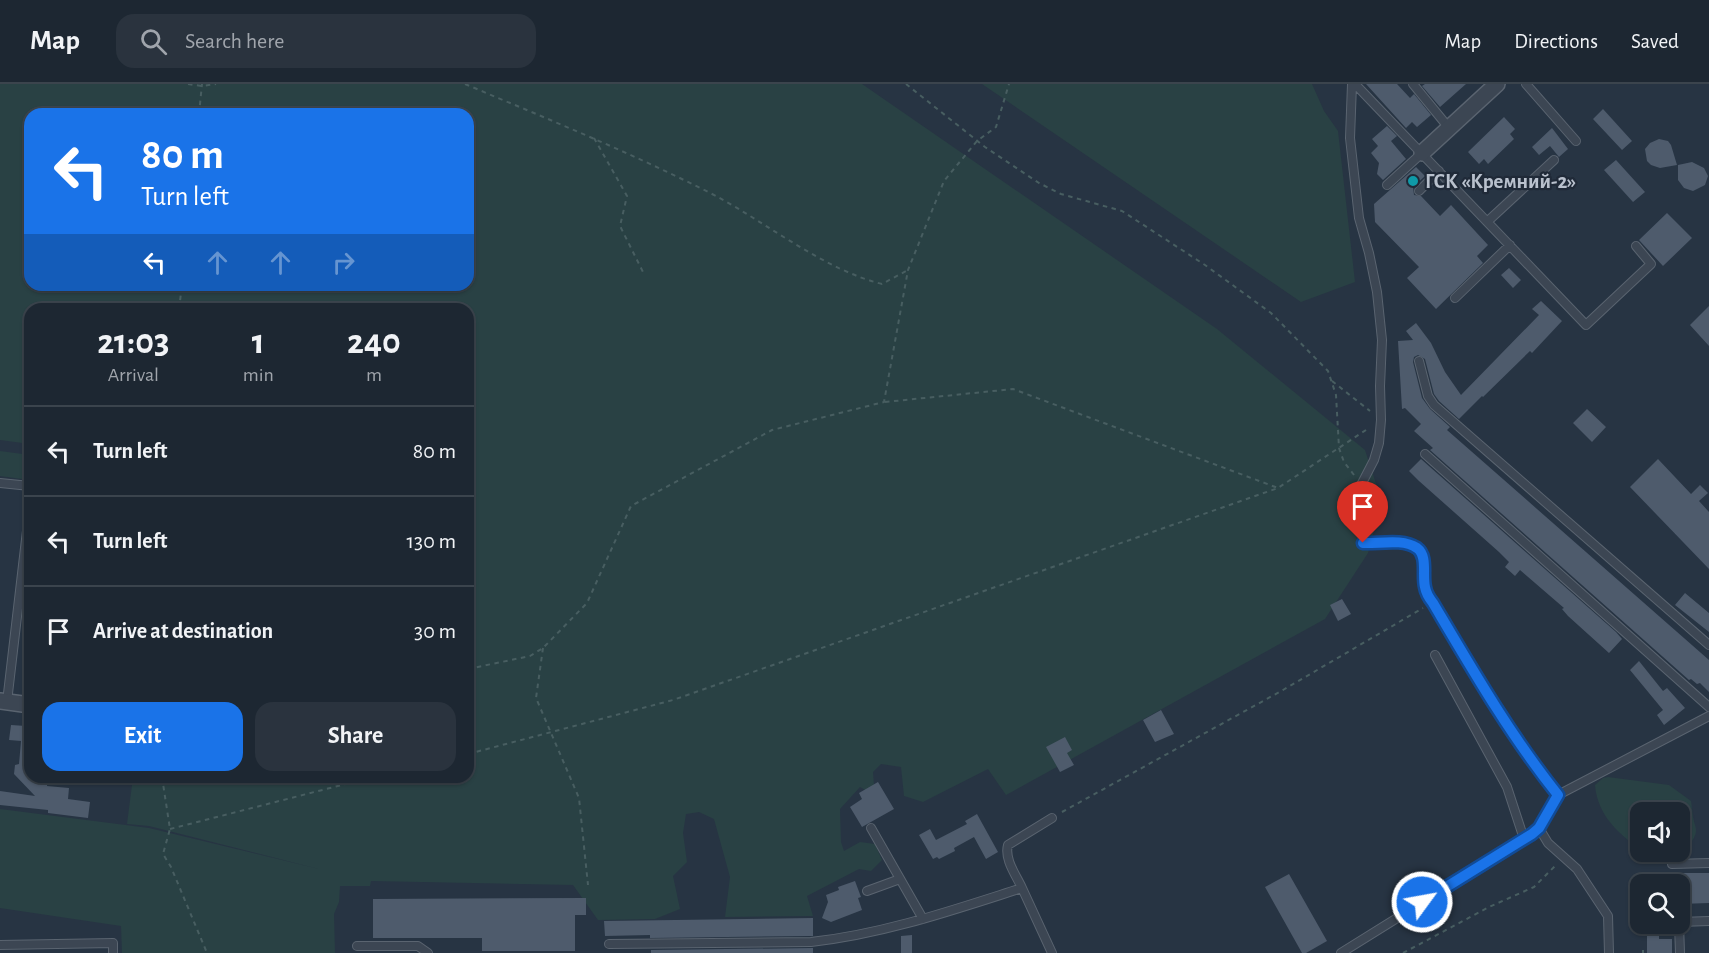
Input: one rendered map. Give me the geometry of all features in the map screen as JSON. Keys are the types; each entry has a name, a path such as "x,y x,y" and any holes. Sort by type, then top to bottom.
{"street":[{"path":"1422,153 1491,86"},
{"path":"4,702 24,704"}],"lane":[{"path":"1353,84 1488,221 1586,325 1651,264 1636,246"},
{"path":"1353,84 1350,138 1356,195 1359,218 1377,292 1382,340 1380,386 1382,420 1376,452 1361,484"},
{"path":"1413,84 1449,128"},
{"path":"1526,84 1576,141"},
{"path":"1387,185 1422,153"},
{"path":"1488,221 1554,160"},
{"path":"1419,191 1439,171"},
{"path":"1455,298 1510,245"},
{"path":"1419,361 1428,396 1434,405 1709,645"},
{"path":"1425,454 1709,707"},
{"path":"0,483 24,485"},
{"path":"1363,543 1399,543 1416,548 1422,554 1426,593 1500,716 1531,762 1558,795"},
{"path":"4,702 24,550"},
{"path":"1435,655 1507,788 1524,839"},
{"path":"1341,953 1524,839 1539,828 1558,795 1709,716"},
{"path":"1052,818 1008,845 1006,852 1052,953"},
{"path":"871,828 923,919"},
{"path":"1539,828 1548,843 1577,869 1608,916 1610,953"},
{"path":"1672,864 1709,863"},
{"path":"867,891 900,879"},
{"path":"609,944 644,949 811,942 864,934 923,919 1022,888"},
{"path":"1690,922 1709,921"},
{"path":"1679,934 1680,953"},
{"path":"811,942 811,953"},
{"path":"0,945 113,943 113,953"},
{"path":"357,946 418,946 428,953"}],"path":[{"path":"188,84 216,84"},
{"path":"465,84 628,153 718,198 824,259 866,280 882,284 908,270"},
{"path":"906,84 977,141 1039,183 1061,194 1122,211 1205,265 1270,313 1328,371 1336,395 1339,448 1344,462 1361,484"},
{"path":"884,402 908,270 944,181 977,141 996,127 1009,84"},
{"path":"200,108 202,85"},
{"path":"594,138 627,196 620,226 644,273"},
{"path":"474,753 673,700 1278,488 1382,420 1332,381"},
{"path":"474,668 530,656 543,648 587,603 631,506 772,430 884,402 1013,389 1278,488"},
{"path":"1052,818 1283,690 1423,608"},
{"path":"543,648 536,698 579,798 588,885"},
{"path":"163,783 170,829 163,854 171,867 207,953"},
{"path":"170,829 350,783"},
{"path":"1403,953 1489,907 1534,887 1556,866 1559,853"}],"green space":[{"path":"0,84 862,84 1217,329 1365,450 1382,502 1368,553 1325,619 1006,795 988,769 923,802 904,796 901,767 881,764 873,772 874,786 869,792 860,787 840,809 841,842 844,851 860,842 875,844 882,860 871,871 859,869 807,896 813,916 725,917 730,877 714,819 699,812 686,814 683,833 687,862 673,876 680,909 655,919 598,920 573,885 371,881 370,886 340,886 339,902 334,914 335,953 122,953 121,926 0,908 0,809 149,828 319,869 149,826 127,824 132,783 474,783 474,303 24,303 24,443 0,440"},
{"path":"982,84 1312,84 1324,111 1338,131 1355,282 1301,302"},
{"path":"0,451 24,454 24,478 0,476"},
{"path":"1603,778 1669,785 1691,801 1696,829 1692,841 1690,841 1690,802 1630,802 1630,840 1628,840 1610,822 1598,802 1595,785"}],"building":[{"path":"1366,84 1397,84 1410,98 1414,94 1431,115 1417,127 1412,122 1406,128"},
{"path":"1425,84 1466,84 1440,107 1422,86"},
{"path":"1603,109 1632,141 1622,150 1593,119"},
{"path":"1504,117 1515,129 1510,134 1514,139 1488,164 1484,159 1479,164 1468,152"},
{"path":"1387,126 1397,136 1391,141 1406,159 1383,180 1377,174 1379,163 1371,153 1378,146 1372,139"},
{"path":"1552,128 1568,149 1559,157 1550,146 1539,155 1532,147"},
{"path":"1659,139 1668,141 1671,145 1677,165 1660,168 1647,161 1645,149 1650,143"},
{"path":"1616,160 1645,192 1633,202 1604,170"},
{"path":"1692,162 1704,168 1708,176 1705,185 1693,191 1684,188 1678,180 1678,165"},
{"path":"1416,167 1425,176 1413,187 1414,195 1421,196 1440,216 1451,205 1488,245 1477,256 1483,263 1436,309 1407,278 1419,267 1375,222 1374,204"},
{"path":"1667,213 1692,238 1663,266 1639,240"},
{"path":"1509,268 1521,280 1513,288 1501,275"},
{"path":"1541,301 1562,321 1532,353 1530,351 1459,419 1434,394 1425,359 1418,355 1414,357 1413,362 1422,398 1430,409 1450,427 1447,430 1709,660 1709,692 1700,683 1689,680 1430,450 1433,448 1414,431 1421,424 1405,408 1402,409 1398,341 1413,340 1406,331 1416,323 1431,343 1445,372 1461,395 1539,315 1532,309"},
{"path":"1709,306 1709,346 1690,325"},
{"path":"1587,409 1606,427 1592,442 1573,423"},
{"path":"1421,459 1616,632 1622,639 1609,653 1568,616 1562,609 1564,608 1520,570 1515,576 1505,567 1509,562 1499,552 1409,471"},
{"path":"1658,459 1691,494 1700,485 1708,493 1699,501 1709,512 1709,569 1630,487"},
{"path":"1685,593 1709,613 1709,632 1675,605"},
{"path":"1342,599 1351,614 1338,621 1330,605"},
{"path":"1639,661 1663,691 1667,688 1685,708 1664,725 1657,715 1663,710 1630,670"},
{"path":"1161,710 1174,734 1155,742 1143,720"},
{"path":"11,725 24,726 24,783 47,783 47,786 69,788 68,799 90,802 88,818 48,813 48,810 0,805 0,791 35,796 14,774 15,765 19,764 21,741 9,740"},
{"path":"1065,737 1072,750 1067,753 1074,765 1060,772 1046,747"},
{"path":"878,782 894,809 862,827 850,807 862,799 859,793"},
{"path":"977,814 998,852 986,859 974,837 954,848 955,851 939,859 937,857 933,859 919,835 930,829 936,840 967,824 965,821"},
{"path":"1709,873 1709,903 1690,904 1690,874 1668,874"},
{"path":"1289,874 1327,941 1306,953 1302,953 1265,887"},
{"path":"855,881 861,897 858,898 862,910 831,922 822,918 828,902 826,895 839,890 838,887"},
{"path":"586,898 586,915 575,915 575,951 482,951 482,938 373,938 373,899"},
{"path":"813,918 813,936 650,938 650,935 605,936 604,921"},
{"path":"1647,934 1659,934 1659,939 1672,939 1672,953 1647,953"},
{"path":"912,935 912,953 901,953 901,936"},
{"path":"813,948 813,953 651,953 651,950"}],"place":[{"name":"ГСК «Кремний-2»","path":"1413,181"}],"route":[{"path":"1363,543 1399,543 1416,548 1422,554 1426,593 1500,716 1531,762 1558,795 1539,828 1532,834 1422,902"}]}
